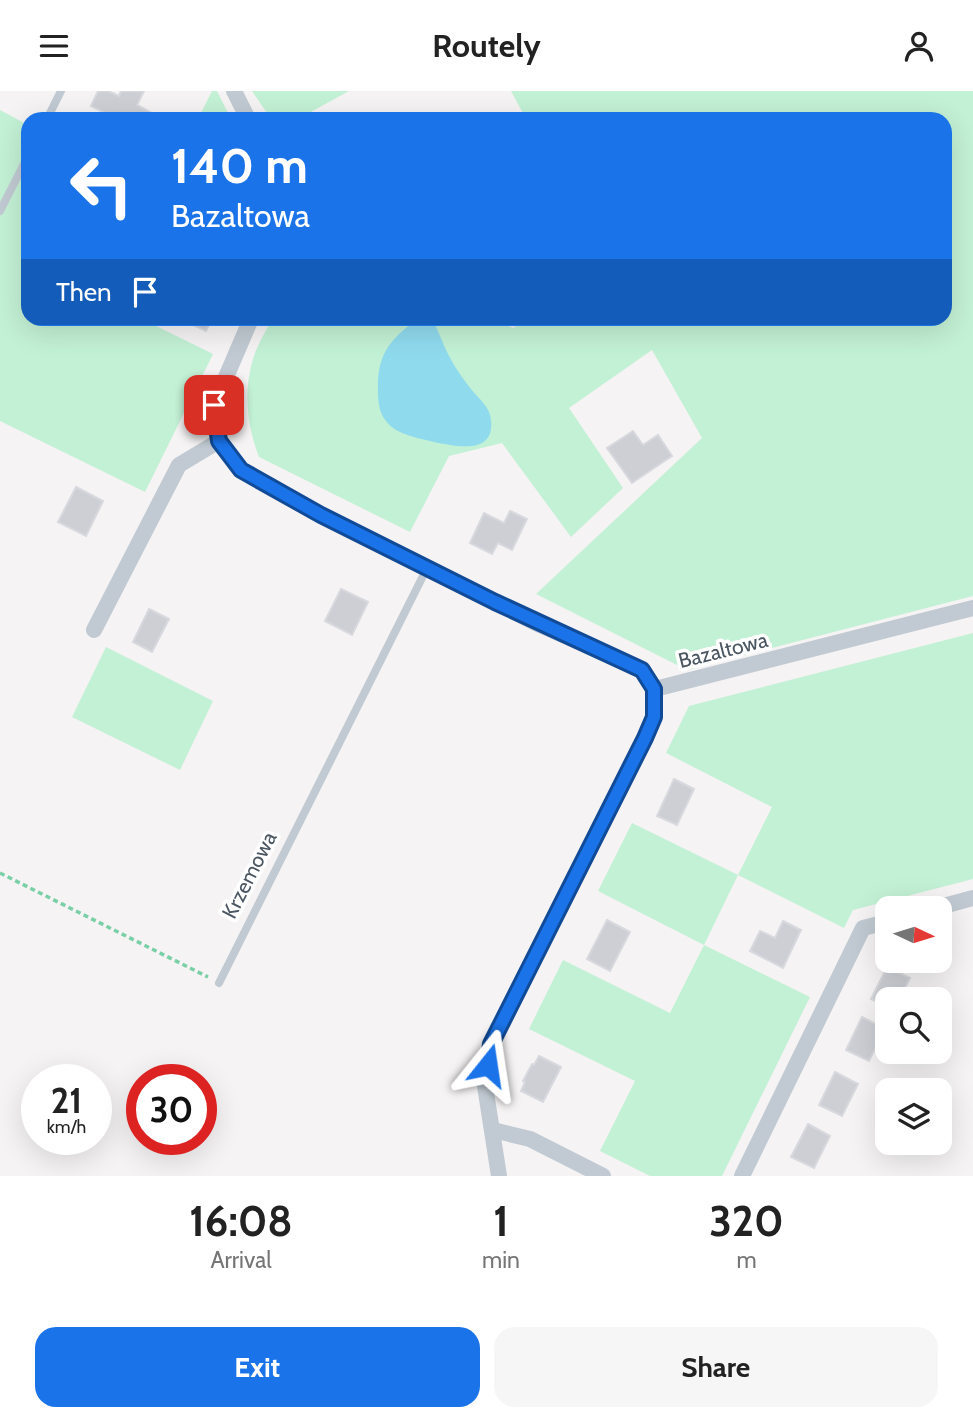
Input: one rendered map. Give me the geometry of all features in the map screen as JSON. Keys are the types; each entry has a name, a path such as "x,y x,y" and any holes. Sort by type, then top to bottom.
{"street":[{"path":"234,91 244,112"},
{"name":"Bazaltowa","path":"248,326 214,405 219,441 241,470 321,515 540,625 642,670 654,689 973,608"},
{"path":"94,630 179,464 219,441"},
{"path":"499,1176 485,1086 491,1044 645,738 654,717 654,689"},
{"path":"952,904 973,898"},
{"path":"742,1176 863,929 875,926"},
{"path":"493,1130 530,1139 604,1176"}],"lane":[{"path":"50,112 61,91"},
{"path":"0,211 21,170"},
{"name":"Krzemowa","path":"219,983 427,568"}],"path":[{"path":"0,873 219,983"}],"green space":[{"path":"212,91 217,91 228,112 202,112"},
{"path":"252,91 349,91 311,112 266,112"},
{"path":"511,91 973,91 973,596 687,670 536,594 702,438 652,350 569,408 623,488 571,537 502,443 449,456 410,532 259,457 249,421 247,396 255,354 268,326 952,326 952,112 522,112"},
{"path":"0,110 21,121 21,326 156,326 213,354 145,492 0,421"},
{"path":"973,633 973,879 907,896 875,896 875,904 853,910 844,928 738,875 772,807 666,753 689,706"},
{"path":"106,647 213,701 180,770 72,717"},
{"path":"632,823 738,875 704,945 598,891"},
{"path":"704,945 810,997 722,1176 650,1176 600,1151 635,1081 529,1029 563,960 670,1013"}],"water":[{"path":"409,326 436,326 456,368 489,411 491,431 487,439 472,446 452,445 415,437 390,426 379,403 378,379 386,350"}],"building":[{"path":"98,91 108,91 119,96 121,91 144,91 137,105 150,112 103,112 91,106"},
{"path":"196,326 208,326 206,331"},
{"path":"633,431 643,445 658,435 672,456 632,483 607,448"},
{"path":"76,487 103,501 86,536 58,522"},
{"path":"510,511 527,519 512,550 498,543 492,554 470,543 484,513 504,523"},
{"path":"341,589 368,602 352,635 325,621"},
{"path":"149,609 169,619 152,652 133,642"},
{"path":"674,779 694,789 677,825 657,816"},
{"path":"607,920 630,932 610,971 587,959"},
{"path":"783,921 801,930 783,968 750,951 760,931 775,938"},
{"path":"884,973 900,973 910,978 905,987 877,987"},
{"path":"862,1017 875,1024 875,1049 869,1061 846,1050"},
{"path":"539,1056 561,1067 543,1102 521,1091 525,1082 523,1081"},
{"path":"835,1072 858,1084 842,1116 819,1105"},
{"path":"808,1124 830,1136 814,1168 791,1157"}],"route":[{"path":"214,405 219,441 241,470 321,515 540,625 642,670 654,689 654,717 645,738 491,1044 488,1065"}]}
